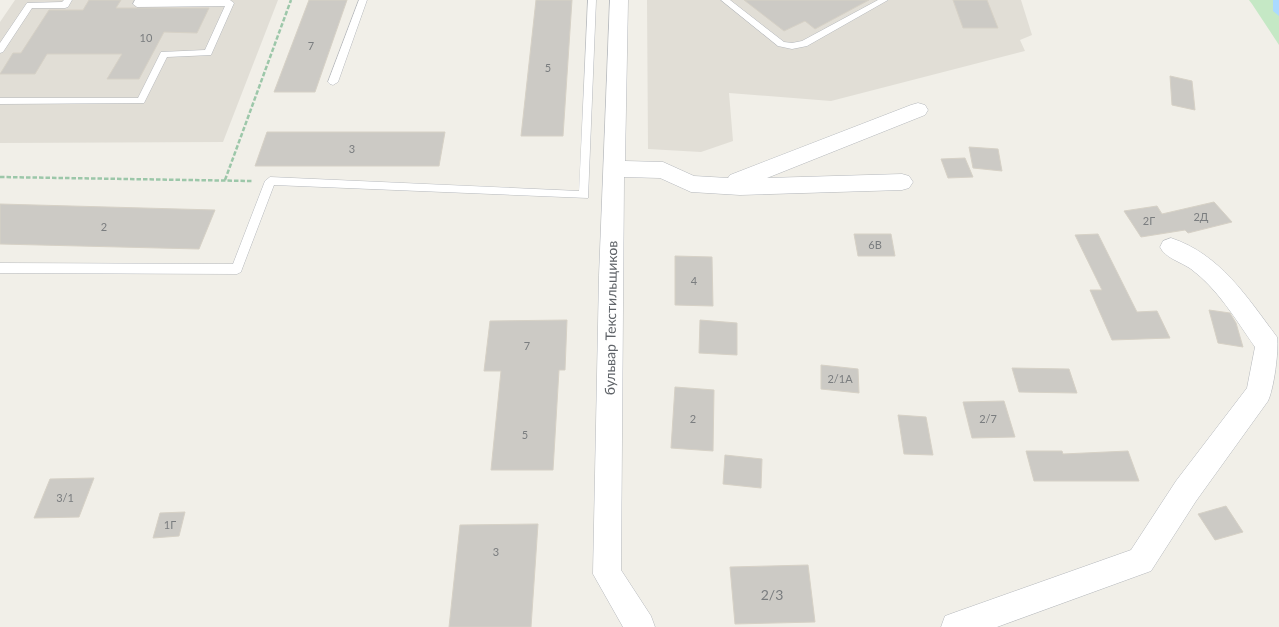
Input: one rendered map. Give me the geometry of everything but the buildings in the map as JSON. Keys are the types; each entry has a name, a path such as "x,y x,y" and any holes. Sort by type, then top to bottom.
{"street":[{"name":"бульвар Текстильщиков","path":"619,0 607,574 640,627"},
{"path":"724,186 918,110"},
{"path":"614,169 663,170 691,184 724,186 902,182"},
{"path":"956,627 1140,561 1186,491 1259,393 1268,345 1227,288 1187,253 1171,247"}],"lane":[{"path":"0,50 30,5 65,5 68,0"},
{"path":"0,101 141,100 164,54 208,53 230,3 137,4 140,0"},
{"path":"333,82 363,0"},
{"path":"0,268 237,269 270,181 584,195 592,0"},
{"path":"725,0 781,44 792,46 804,44 884,0"}],"path":[{"path":"225,180 291,0"},
{"path":"0,177 270,181"}],"shaded area":[{"path":"15,0 278,0 223,142 0,143 0,22"},
{"path":"647,0 1021,0 1032,35 1020,40 1025,51 831,101 729,93 733,141 701,152 648,149"}],"green space":[{"path":"1249,0 1279,0 1279,45 1252,4"}],"waterway":[{"path":"1276,0 1276,11 1279,14"}]}
